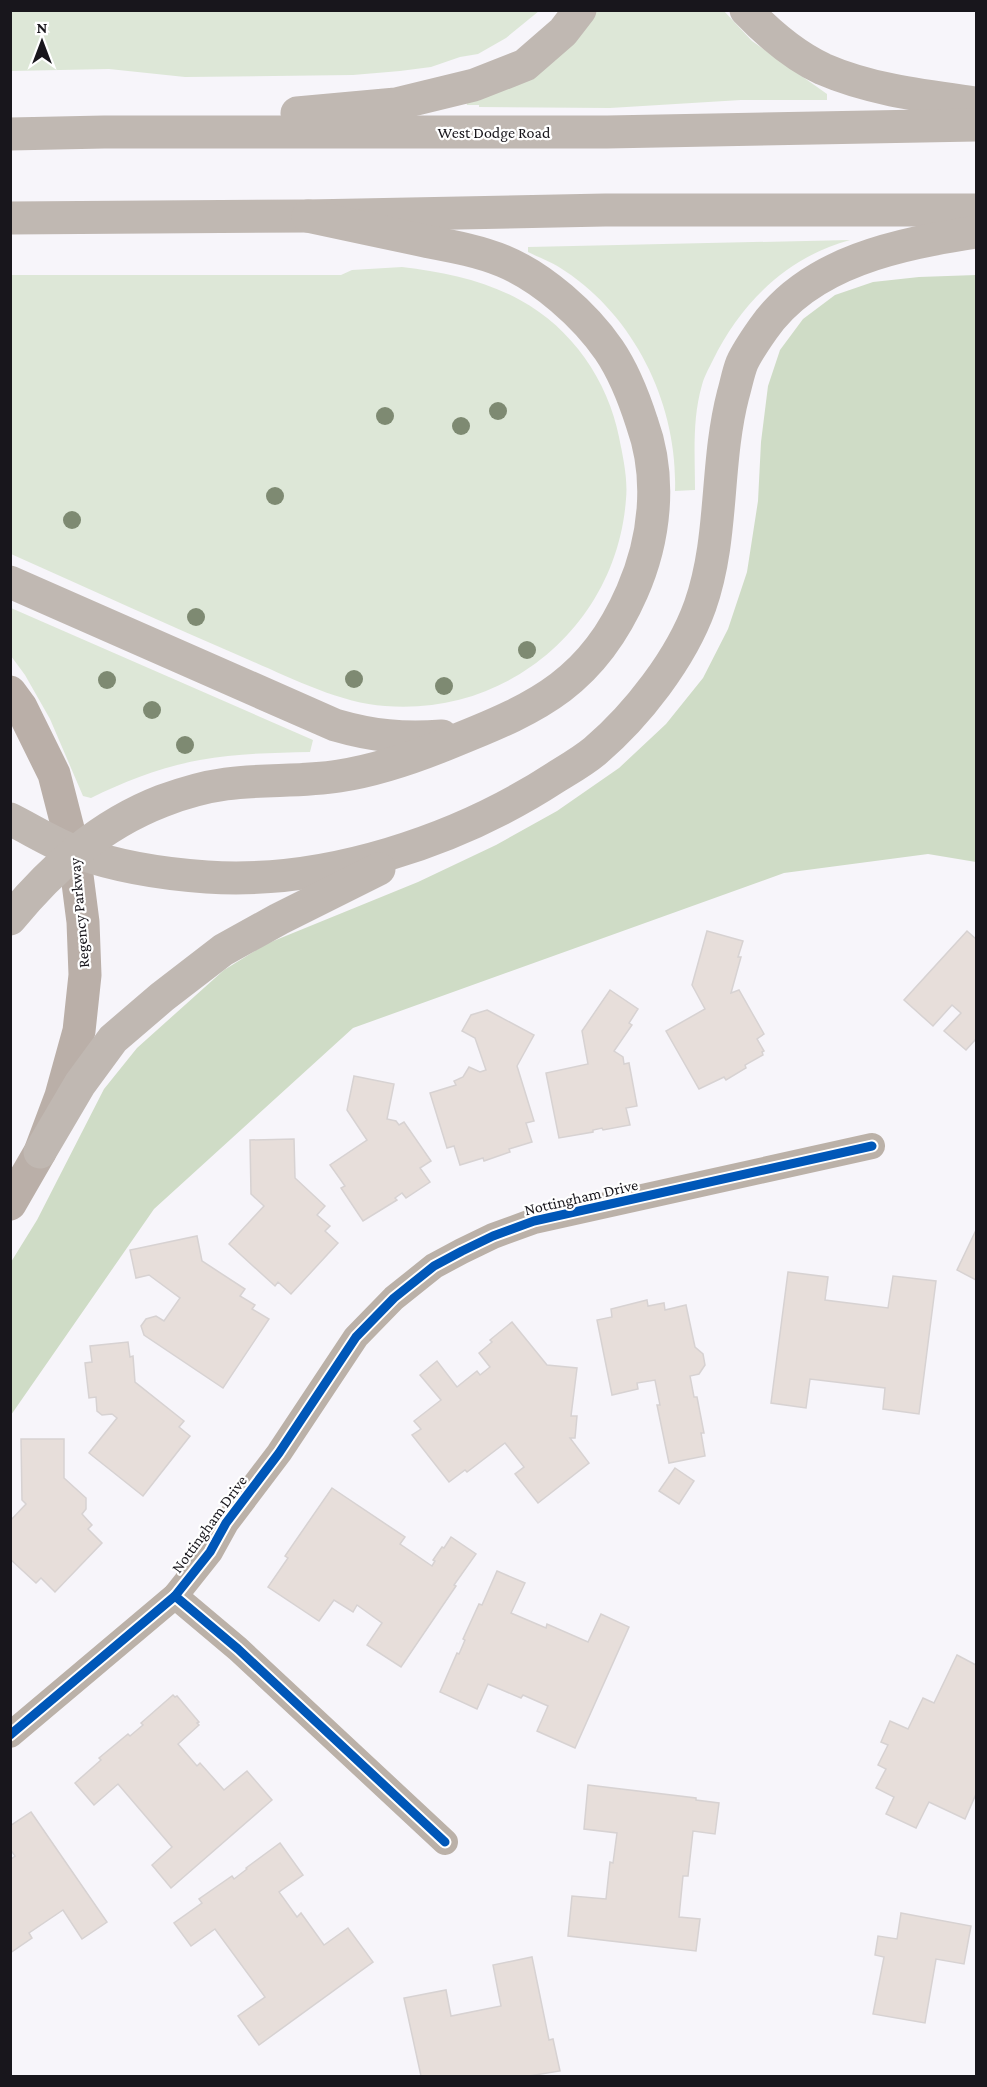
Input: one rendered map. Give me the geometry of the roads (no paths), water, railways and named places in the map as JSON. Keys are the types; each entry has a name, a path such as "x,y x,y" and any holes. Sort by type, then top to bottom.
{"highway":[{"path":"104,132 396,104 474,85 525,65 563,32 580,10"},
{"path":"746,10 788,49 821,68 841,76 888,88 976,103"},
{"name":"West Dodge Road","path":"10,134 607,132 976,125"},
{"path":"10,218 308,216 605,210 976,210"},
{"path":"10,919 36,887 74,852 118,822 159,802 191,791 229,784 341,776 415,757 497,725 543,702 573,678 603,645 622,615 641,571 652,523 654,483 647,435 634,398 609,350 581,317 537,278 502,260 465,249 308,216"},
{"path":"40,1152 80,1084 113,1039 170,990 223,950 279,918 525,797 594,753 645,700 678,654 699,607 714,554 718,496 730,407 742,363 764,327 795,295 829,272 871,256 946,237 976,232"},
{"path":"10,582 335,725 369,735 413,739 456,735 497,725"},
{"path":"10,819 74,852 136,868 209,877 284,876 358,862 453,832"}],"main road":[{"name":"Regency Parkway","path":"10,692 21,707 54,774 74,852 83,922 85,975 79,1030 61,1096 40,1152 10,1204"}],"street":[{"name":"Nottingham Drive","path":"10,1735 175,1596 210,1552 226,1523 279,1453 356,1337 394,1298 434,1266 493,1236 544,1219 872,1146"},
{"name":"Nottingham Drive","path":"175,1596 238,1649 445,1842"}]}
